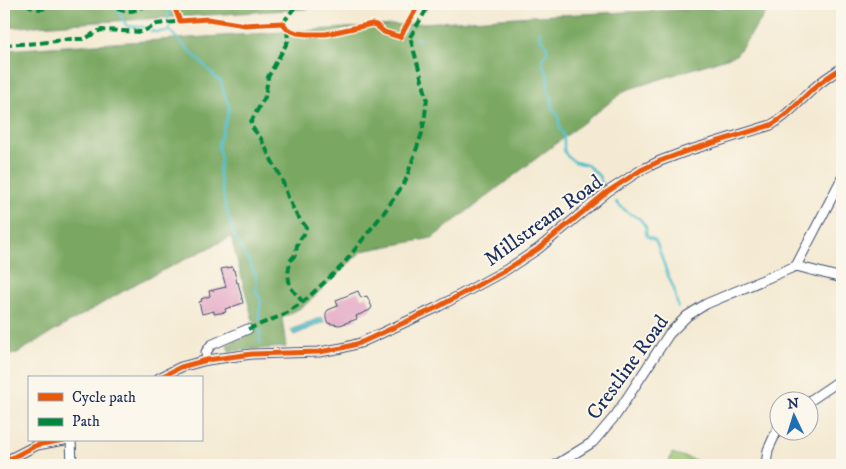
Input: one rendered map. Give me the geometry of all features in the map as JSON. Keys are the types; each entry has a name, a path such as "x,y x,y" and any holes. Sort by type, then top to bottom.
{"street":[{"name":"Millstream Road","path":"163,376 181,367 207,360 252,354 331,351 360,343 391,330 506,270 558,234 607,192 641,170 678,154 779,121 813,88 842,68"},
{"path":"842,178 796,266 842,278"},
{"name":"Crestline Road","path":"556,465 593,442 611,422 660,345 687,316 715,300 796,266"},
{"path":"207,360 206,352 211,345 248,329"},
{"path":"818,395 842,378"},
{"path":"4,462 36,445 53,442"},
{"path":"71,442 72,465"},
{"path":"766,465 768,450 772,442"}],"green space":[{"path":"4,4 381,4 4,28"},
{"path":"771,6 736,55 626,90 432,238 362,251 304,306 282,318 286,347 229,351 227,345 256,332 231,237 139,282 17,353 4,357 4,50 532,16"},
{"path":"672,453 698,461 697,465 668,465"}],"water":[{"path":"322,317 324,322 294,335 291,330"}],"building":[{"path":"232,267 243,303 225,309 226,312 214,314 214,311 202,314 199,302 202,301 201,299 210,296 209,291 226,287 221,269"},
{"path":"358,291 361,298 367,296 372,307 370,310 356,316 357,319 340,325 328,323 326,313 328,310 338,306 336,300"}],"waterway":[{"path":"115,4 127,26 144,27"},
{"path":"168,19 169,4"},
{"path":"402,26 407,31"},
{"path":"169,27 170,31 221,81 229,106 218,145 221,159 219,172 226,209 235,237 256,276 256,292 261,300 260,320"},
{"path":"151,31 170,31"},
{"path":"540,31 539,36 547,46 547,53 542,59 542,63 548,75 552,107 558,116 560,129 564,136 564,150 567,156 575,162 587,165 594,171 599,176 603,187"},
{"path":"616,202 627,212 640,219 646,227 648,237 655,240 674,289 678,307"},
{"path":"260,330 260,343"}],"marked path":[{"path":"26,4 40,9 54,4"},
{"path":"106,4 123,11 132,11 148,4"},
{"path":"283,23 297,4"},
{"path":"410,37 428,7 435,6"},
{"path":"4,45 85,39 102,30 142,32 157,24 184,21"},
{"path":"287,29 288,41 268,77 265,97 251,122 251,126 260,137 281,177 296,214 306,227 304,234 298,242 295,255 290,261 288,274 290,287 303,302"},
{"path":"248,329 283,315 303,302 342,266 405,182 422,133 427,98 410,37"}],"cycle path":[{"path":"173,4 180,21 208,19 245,25 283,23 287,29 307,34 326,34 372,24 384,32 400,37 419,4"},
{"path":"163,376 181,367 207,360 252,354 319,352 360,343 436,308 506,270 538,249 607,192 641,170 687,151 771,125 788,113 820,83 842,68"},
{"path":"4,462 37,445 53,442"}]}
